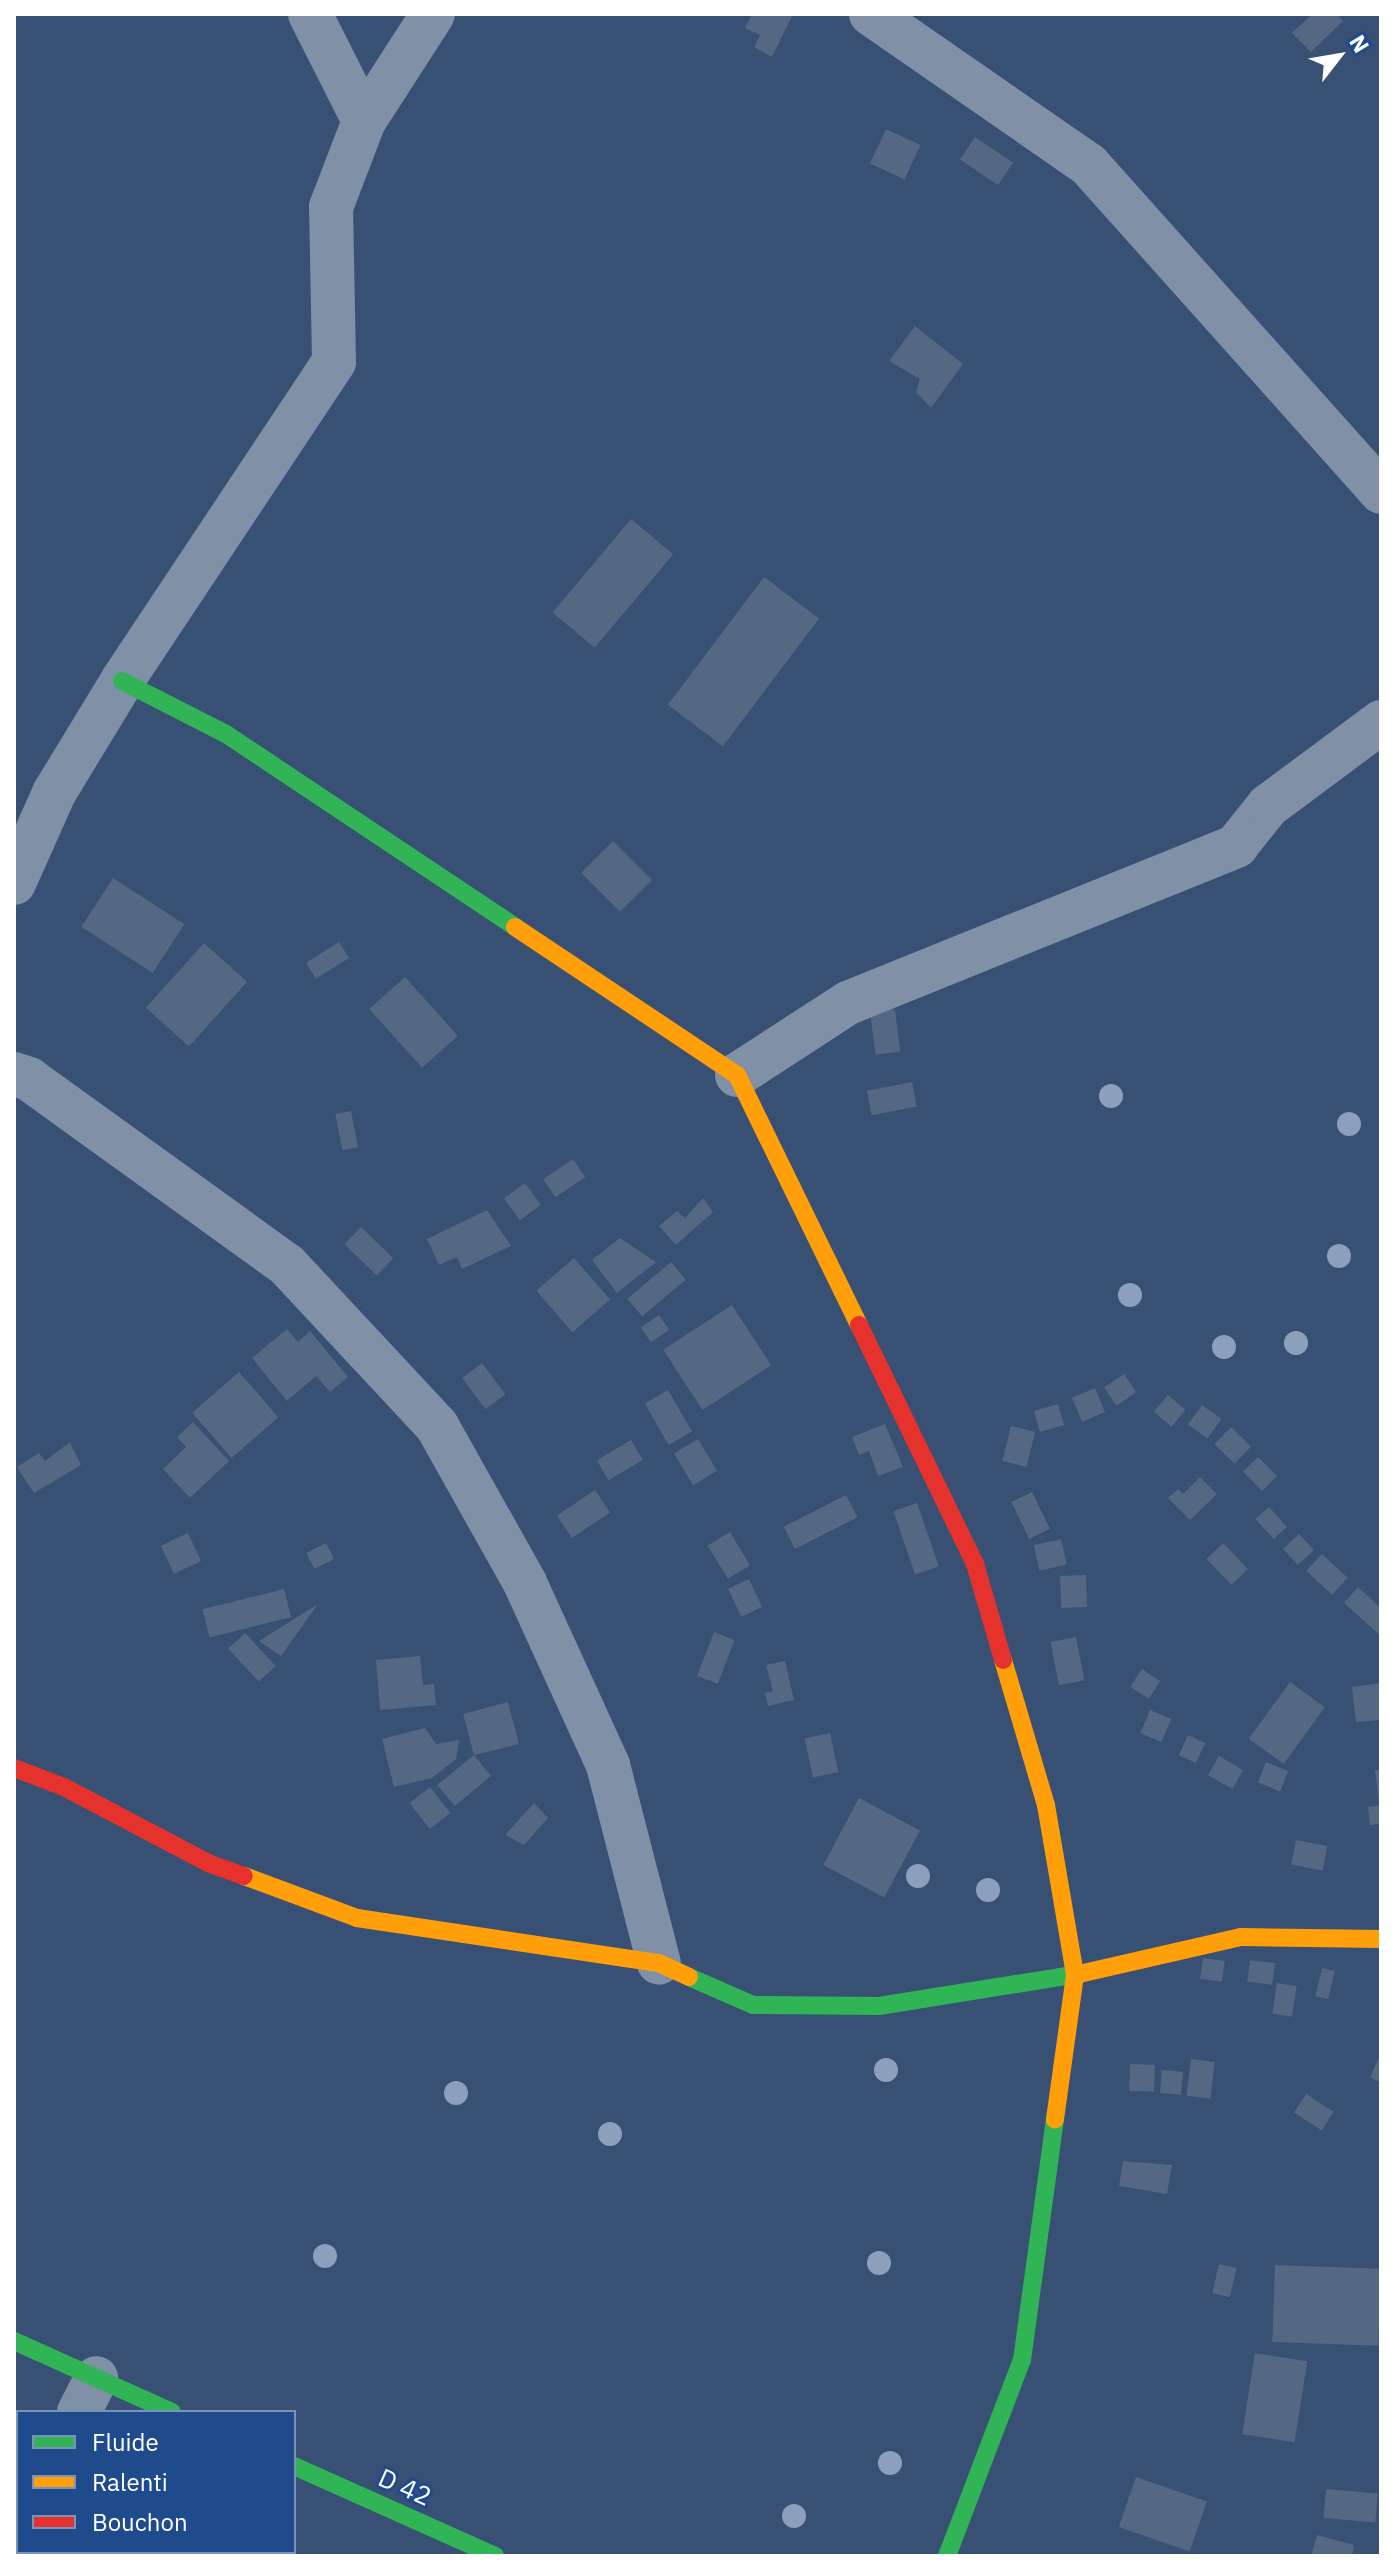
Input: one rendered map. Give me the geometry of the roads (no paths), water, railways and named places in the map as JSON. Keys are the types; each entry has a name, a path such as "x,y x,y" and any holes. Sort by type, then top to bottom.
{"street":[{"path":"310,14 364,121"},
{"path":"14,883 54,793 122,681 334,362 331,207 364,121 433,14"},
{"path":"871,14 1088,164 1381,492"},
{"path":"122,681 226,734 737,1075 975,1564 1046,1805 1075,1975 1022,2360 947,2556"},
{"path":"737,1075 848,1003 1236,846 1268,806 1381,722"},
{"path":"14,1074 29,1079 287,1265 437,1426 525,1583 608,1765 659,1963"},
{"path":"14,1768 64,1787 208,1863 357,1918 659,1963 753,2005 879,2006 1075,1975 1241,1937 1381,1939"},
{"path":"14,2341 87,2395 162,2410"},
{"name":"D 42","path":"296,2467 495,2556"}]}
